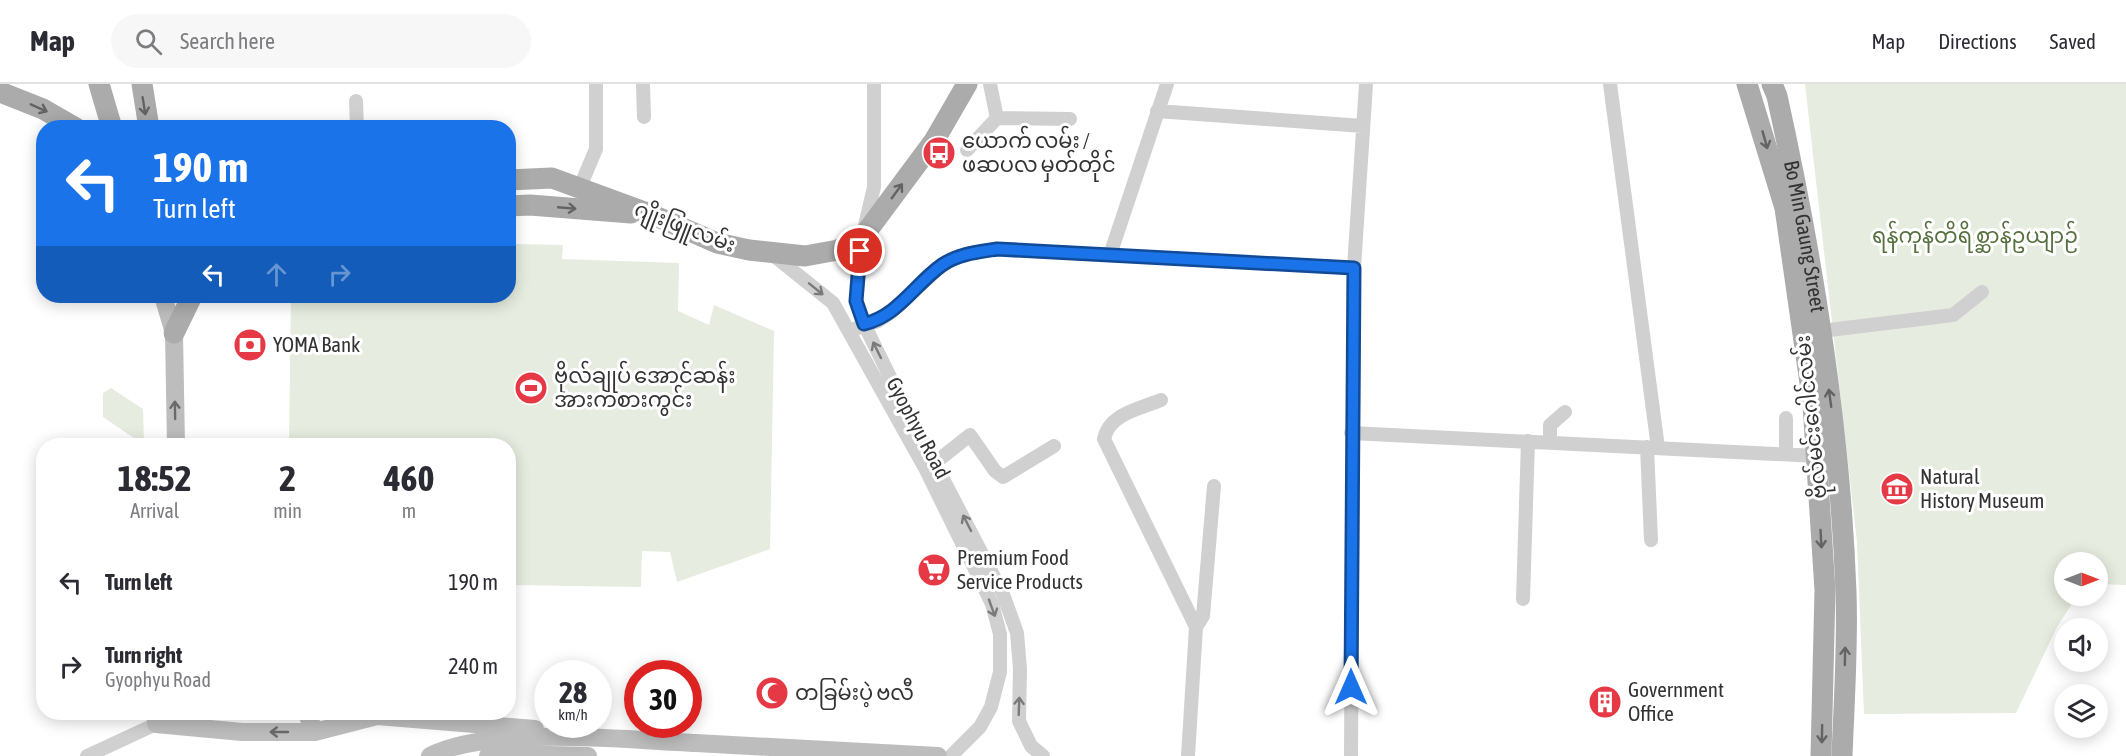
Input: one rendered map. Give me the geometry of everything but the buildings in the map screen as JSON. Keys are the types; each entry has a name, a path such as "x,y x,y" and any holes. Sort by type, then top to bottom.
{"main road":[{"path":"99,84 110,120"},
{"path":"142,84 148,120"},
{"path":"862,238 934,141 967,84"},
{"name":"ဗိုလ်မင်းဂေါင်လမ်း","path":"1746,84 1785,208 1813,404 1823,446 1825,590 1821,756"},
{"name":"Bo Min Gaung Street","path":"1772,84 1777,96 1802,206 1821,331 1823,446 1846,593 1842,756"},
{"path":"0,92 43,109 62,120"},
{"name":"ဂျိုးဖြူလမ်း","path":"516,180 552,178 653,215 717,243 772,254 805,256 838,250 862,238"},
{"path":"516,206 653,215"},
{"path":"165,303 174,333 176,438"},
{"path":"174,333 189,303"},
{"path":"168,720 242,732 315,732 353,720"},
{"path":"310,720 315,732"},
{"path":"396,720 545,755 588,756"},
{"path":"430,756 444,748 499,746 527,728 573,737 938,756"}],"street":[{"path":"580,187 596,149 596,84"},
{"path":"643,84 644,117"},
{"name":"Gyophyu Road","path":"874,84 872,122 874,187 862,238 856,301 864,324 1007,603 1017,633 1020,669 1019,721 1031,746 1043,756"},
{"path":"990,84 997,118"},
{"path":"1110,255 1167,84"},
{"path":"1351,756 1351,434 1354,268 1366,84"},
{"path":"1610,84 1652,447 1651,540"},
{"path":"356,101 357,120"},
{"path":"1157,111 1363,126"},
{"path":"967,150 997,118 1070,119"},
{"path":"850,332 864,324 878,321 890,313 943,264 965,254 997,249 1354,268"},
{"name":"Gyophyu Road","path":"772,254 833,303 925,468 992,604 1000,634 1000,672 991,707 980,727 951,756"},
{"path":"1821,331 1953,315 1982,292"},
{"path":"1161,400 1121,415 1106,428 1104,439 1196,627"},
{"path":"1550,442 1550,425 1565,412"},
{"path":"1786,418 1786,454"},
{"path":"1351,434 1786,454 1823,446"},
{"path":"936,462 970,435 995,471 1003,477 1054,446"},
{"path":"1522,599 1528,441"},
{"path":"1188,756 1196,627 1203,616 1214,486"},
{"path":"87,756 152,720"}],"green space":[{"name":"ရန်ကုန်တိရိစ္ဆာန်ဥယျာဉ်","path":"1805,84 2126,84 2126,585 2108,584 2108,552 2054,552 2054,606 2071,606 2063,618 2054,618 2054,633 2016,713 1864,714 1857,542"},
{"name":"ဗိုလ်ချုပ် အောင်ဆန်း အားကစားကွင်း","path":"516,244 563,245 562,259 679,263 678,311 709,325 714,305 774,331 770,549 677,582 670,552 642,551 641,587 516,585 516,438 289,438 291,303 516,303"},
{"path":"111,388 143,409 144,438 134,438 103,417 103,393"}],"place":[{"name":"ယောက် လမ်း / ဖဆပလ မှတ်တိုင်","path":"939,153"},
{"name":"YOMA Bank","path":"250,345"},
{"name":"ဗိုလ်ချုပ် အောင်ဆန်း အားကစားကွင်း","path":"531,388"},
{"name":"Natural History Museum","path":"1897,489"},
{"name":"Premium Food Service Products","path":"934,570"},
{"name":"တခြမ်းပဲ့ ဗလီ","path":"772,693"},
{"name":"Government Office","path":"1605,702"}],"route":[{"path":"860,251 856,301 864,324 878,321 890,313 943,264 965,254 997,249 1057,250 1354,268 1351,434 1351,687"}]}
